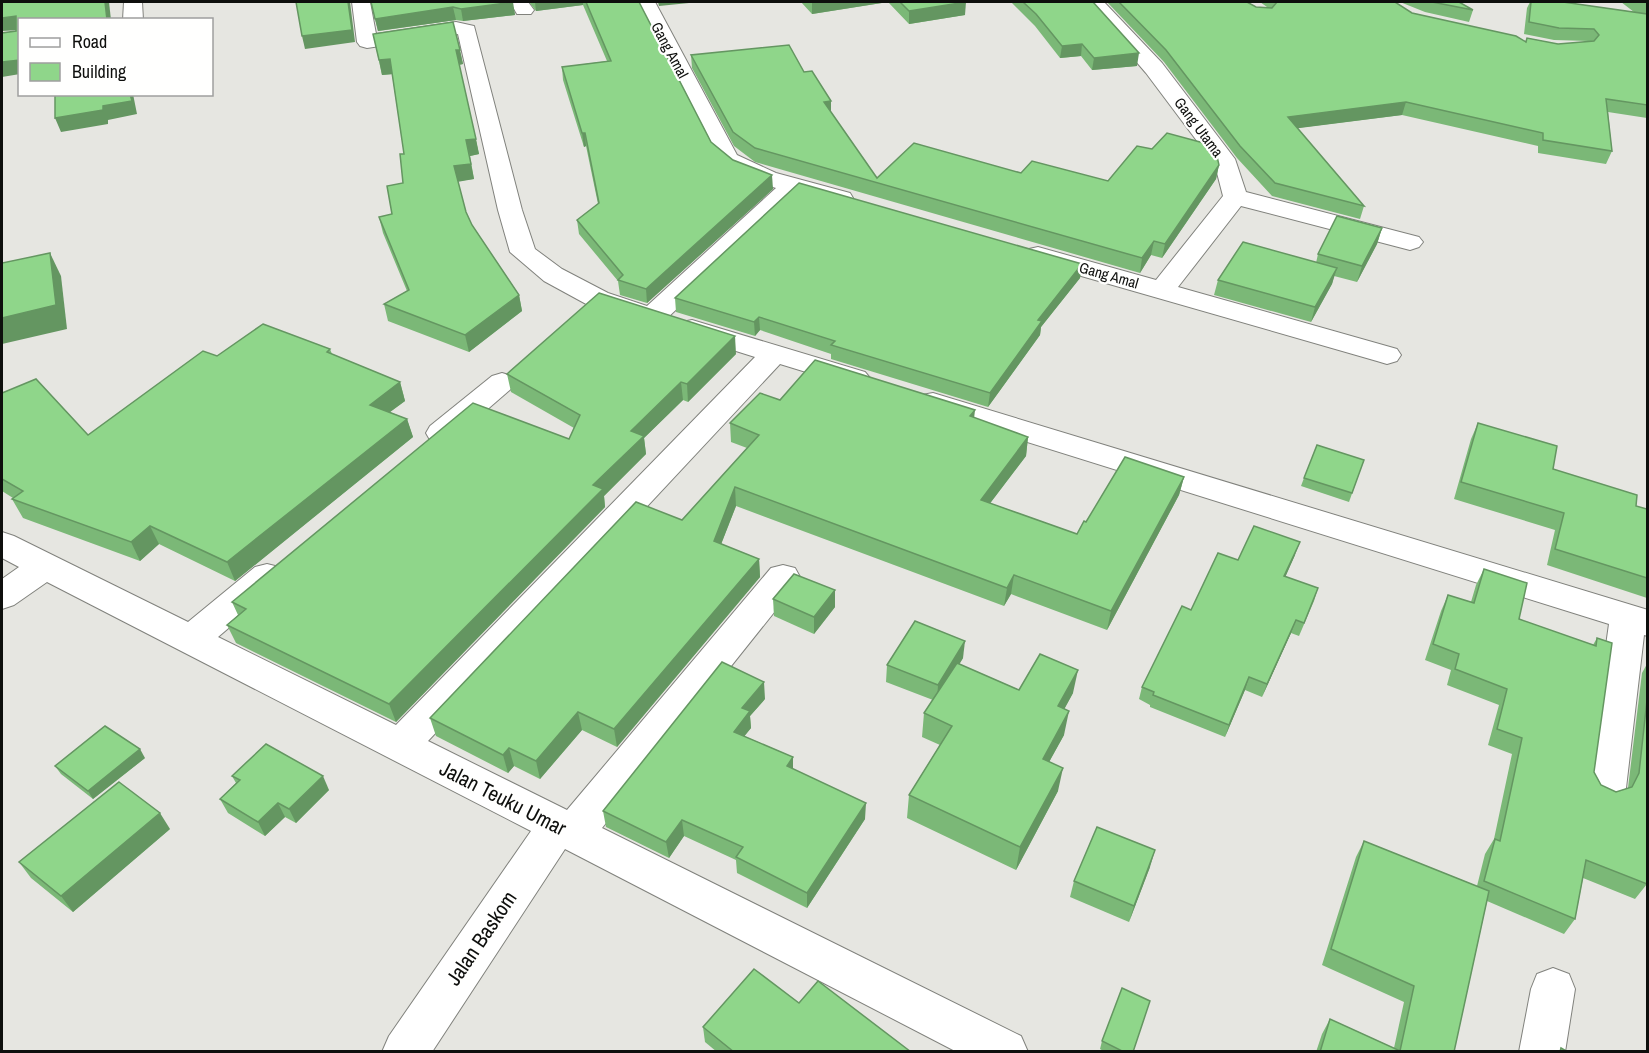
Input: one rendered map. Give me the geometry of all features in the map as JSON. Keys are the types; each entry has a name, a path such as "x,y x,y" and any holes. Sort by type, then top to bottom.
{"street":[{"path":"133,2 134,18"},
{"path":"361,2 367,42 456,28 467,30 510,210 523,252 553,275 598,299 878,385"},
{"name":"Gang Amal","path":"645,2 728,159 739,166 794,185 863,204"},
{"name":"Gang Utama","path":"1094,2 1154,68 1227,164 1235,197"},
{"path":"653,316 794,185"},
{"path":"1162,290 1235,197 1410,242"},
{"name":"Gang Amal","path":"1013,248 1387,355"},
{"path":"400,746 775,353"},
{"path":"419,450 502,382"},
{"path":"912,395 1638,620 1606,788"},
{"name":"Jalan Teuku Umar","path":"2,544 22,582 191,639 1005,1052"},
{"path":"191,639 291,556"},
{"name":"Jalan Baskom","path":"405,1052 565,829 783,577"},
{"path":"1542,1052 1553,989"}],"building":[{"path":"2,2 105,2 107,18 18,18 18,60 2,62 2,33 16,31 16,16 2,18"},
{"path":"296,2 348,2 352,30 302,36"},
{"path":"371,2 513,2 461,9 453,7 375,19"},
{"path":"586,2 639,2 711,142 733,160 772,175 646,289 618,280 623,275 577,220 599,203 585,133 582,133 562,67 611,61"},
{"path":"900,2 966,2 909,11"},
{"path":"1023,2 1093,2 1139,53 1094,58 1082,44 1062,46"},
{"path":"1119,2 1247,2 1256,7 1272,8 1277,2 1395,2 1412,13 1516,36 1526,42 1527,38 1558,44 1594,41 1599,35 1594,29 1559,28 1529,22 1531,2 1563,2 1647,14 1647,105 1606,99 1612,151 1543,140 1543,133 1406,102 1288,117 1364,206 1275,183 1240,146 1166,50"},
{"path":"1432,2 1459,2 1473,10"},
{"path":"453,22 460,50 456,50 476,139 466,140 471,164 454,166 466,212 472,225 519,295 465,335 384,304 409,290 379,217 392,214 387,186 403,183 400,154 404,154 390,59 379,60 373,34"},
{"path":"789,45 804,72 812,71 831,101 824,102 877,178 914,143 1021,173 1032,161 1108,181 1137,146 1152,149 1167,133 1211,145 1216,152 1219,165 1165,244 1154,241 1142,258 755,148 733,132 691,55"},
{"path":"55,96 131,96 132,101 103,106 103,110 55,118"},
{"path":"799,183 1082,264 1038,320 1042,321 990,393 831,345 835,341 759,317 754,322 675,298"},
{"path":"1337,216 1382,228 1362,266 1318,254"},
{"path":"1243,242 1337,268 1315,307 1218,280"},
{"path":"50,253 56,305 2,318 2,263"},
{"path":"599,293 735,336 687,384 681,382 631,431 644,436 593,485 603,489 389,704 227,625 246,609 232,602 473,403 569,439 580,415 507,374"},
{"path":"263,324 330,349 327,352 400,382 370,405 407,419 227,562 150,526 131,542 12,499 23,491 2,479 2,393 36,379 88,435 203,351 217,356"},
{"path":"815,360 975,410 970,416 1028,437 981,500 1077,534 1125,457 1184,477 1111,611 1014,575 1007,588 735,487 714,541 759,559 614,729 578,712 536,761 509,748 503,755 430,718 636,502 682,520 759,435 730,423 760,393 780,400"},
{"path":"1478,423 1557,446 1553,469 1637,495 1636,506 1647,509 1647,578 1555,549 1564,513 1461,482"},
{"path":"1317,445 1364,460 1352,493 1304,478"},
{"path":"1254,526 1300,542 1284,576 1318,588 1304,623 1296,620 1267,684 1249,677 1229,725 1153,695 1154,692 1142,687 1182,606 1191,610 1218,553 1238,560"},
{"path":"1484,569 1527,583 1519,619 1596,646 1597,638 1612,643 1594,772 1601,785 1616,792 1632,787 1639,773 1647,700 1647,884 1586,860 1575,919 1484,881 1495,839 1500,841 1522,738 1497,729 1507,689 1455,669 1459,654 1433,644 1448,595 1474,603"},
{"path":"794,574 835,590 814,617 773,599"},
{"path":"915,621 965,641 938,685 887,665"},
{"path":"1040,654 1078,670 1058,706 1069,711 1043,759 1063,768 1020,847 909,795 952,726 924,713 957,663 1019,690"},
{"path":"722,662 764,682 742,708 750,711 734,732 793,757 787,766 866,803 807,893 736,857 743,847 682,820 666,842 603,811"},
{"path":"105,726 140,749 88,791 55,766"},
{"path":"266,744 323,776 289,809 278,803 258,822 220,799 240,780 232,776"},
{"path":"119,782 160,813 61,896 19,862"},
{"path":"1097,827 1155,850 1134,906 1074,881"},
{"path":"1364,841 1489,891 1454,1052 1320,1052 1330,1019 1400,1051 1414,986 1331,949"},
{"path":"754,969 799,1003 818,981 911,1052 734,1052 703,1027"},
{"path":"1122,988 1150,1001 1133,1052 1124,1052 1102,1041"}]}
